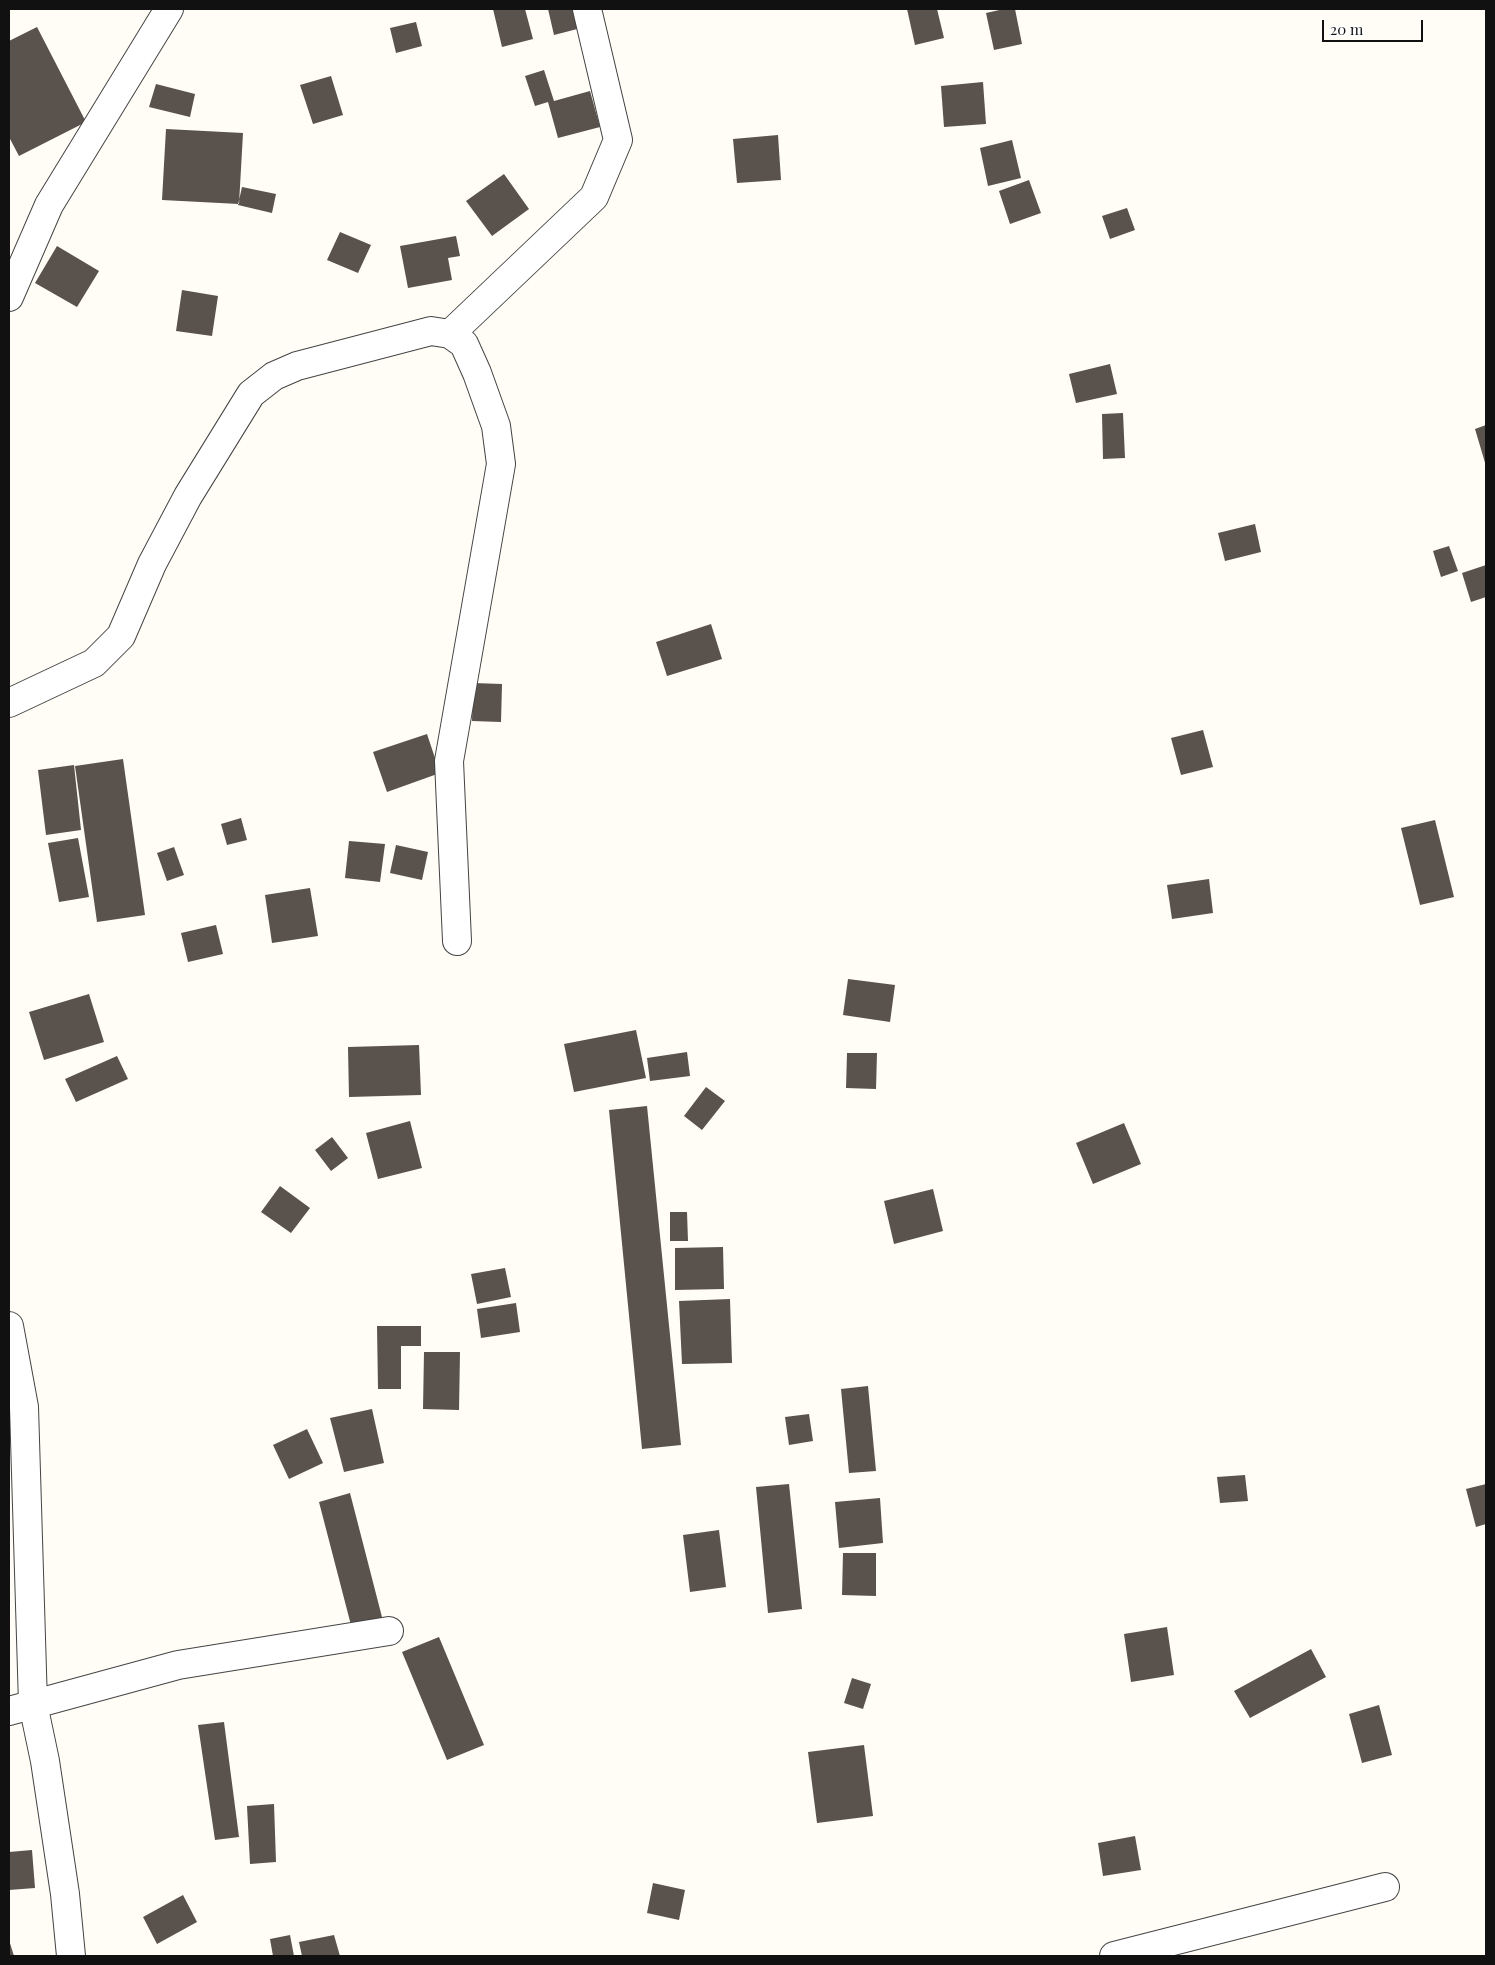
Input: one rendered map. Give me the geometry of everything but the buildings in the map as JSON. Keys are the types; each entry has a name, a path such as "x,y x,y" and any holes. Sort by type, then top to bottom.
{"street":[{"path":"9,297 49,205 169,9"},
{"path":"450,334 594,197 618,140 587,9"},
{"path":"9,703 94,663 121,636 152,564 188,496 251,394 274,376 297,366 431,332 450,334 464,344 477,373 496,426 501,464 449,762 457,941"},
{"path":"9,1326 24,1407 21,1708 45,1761 65,1894 70,1956"},
{"path":"21,1708 178,1665 389,1631"},
{"path":"1114,1956 1385,1887"}]}
